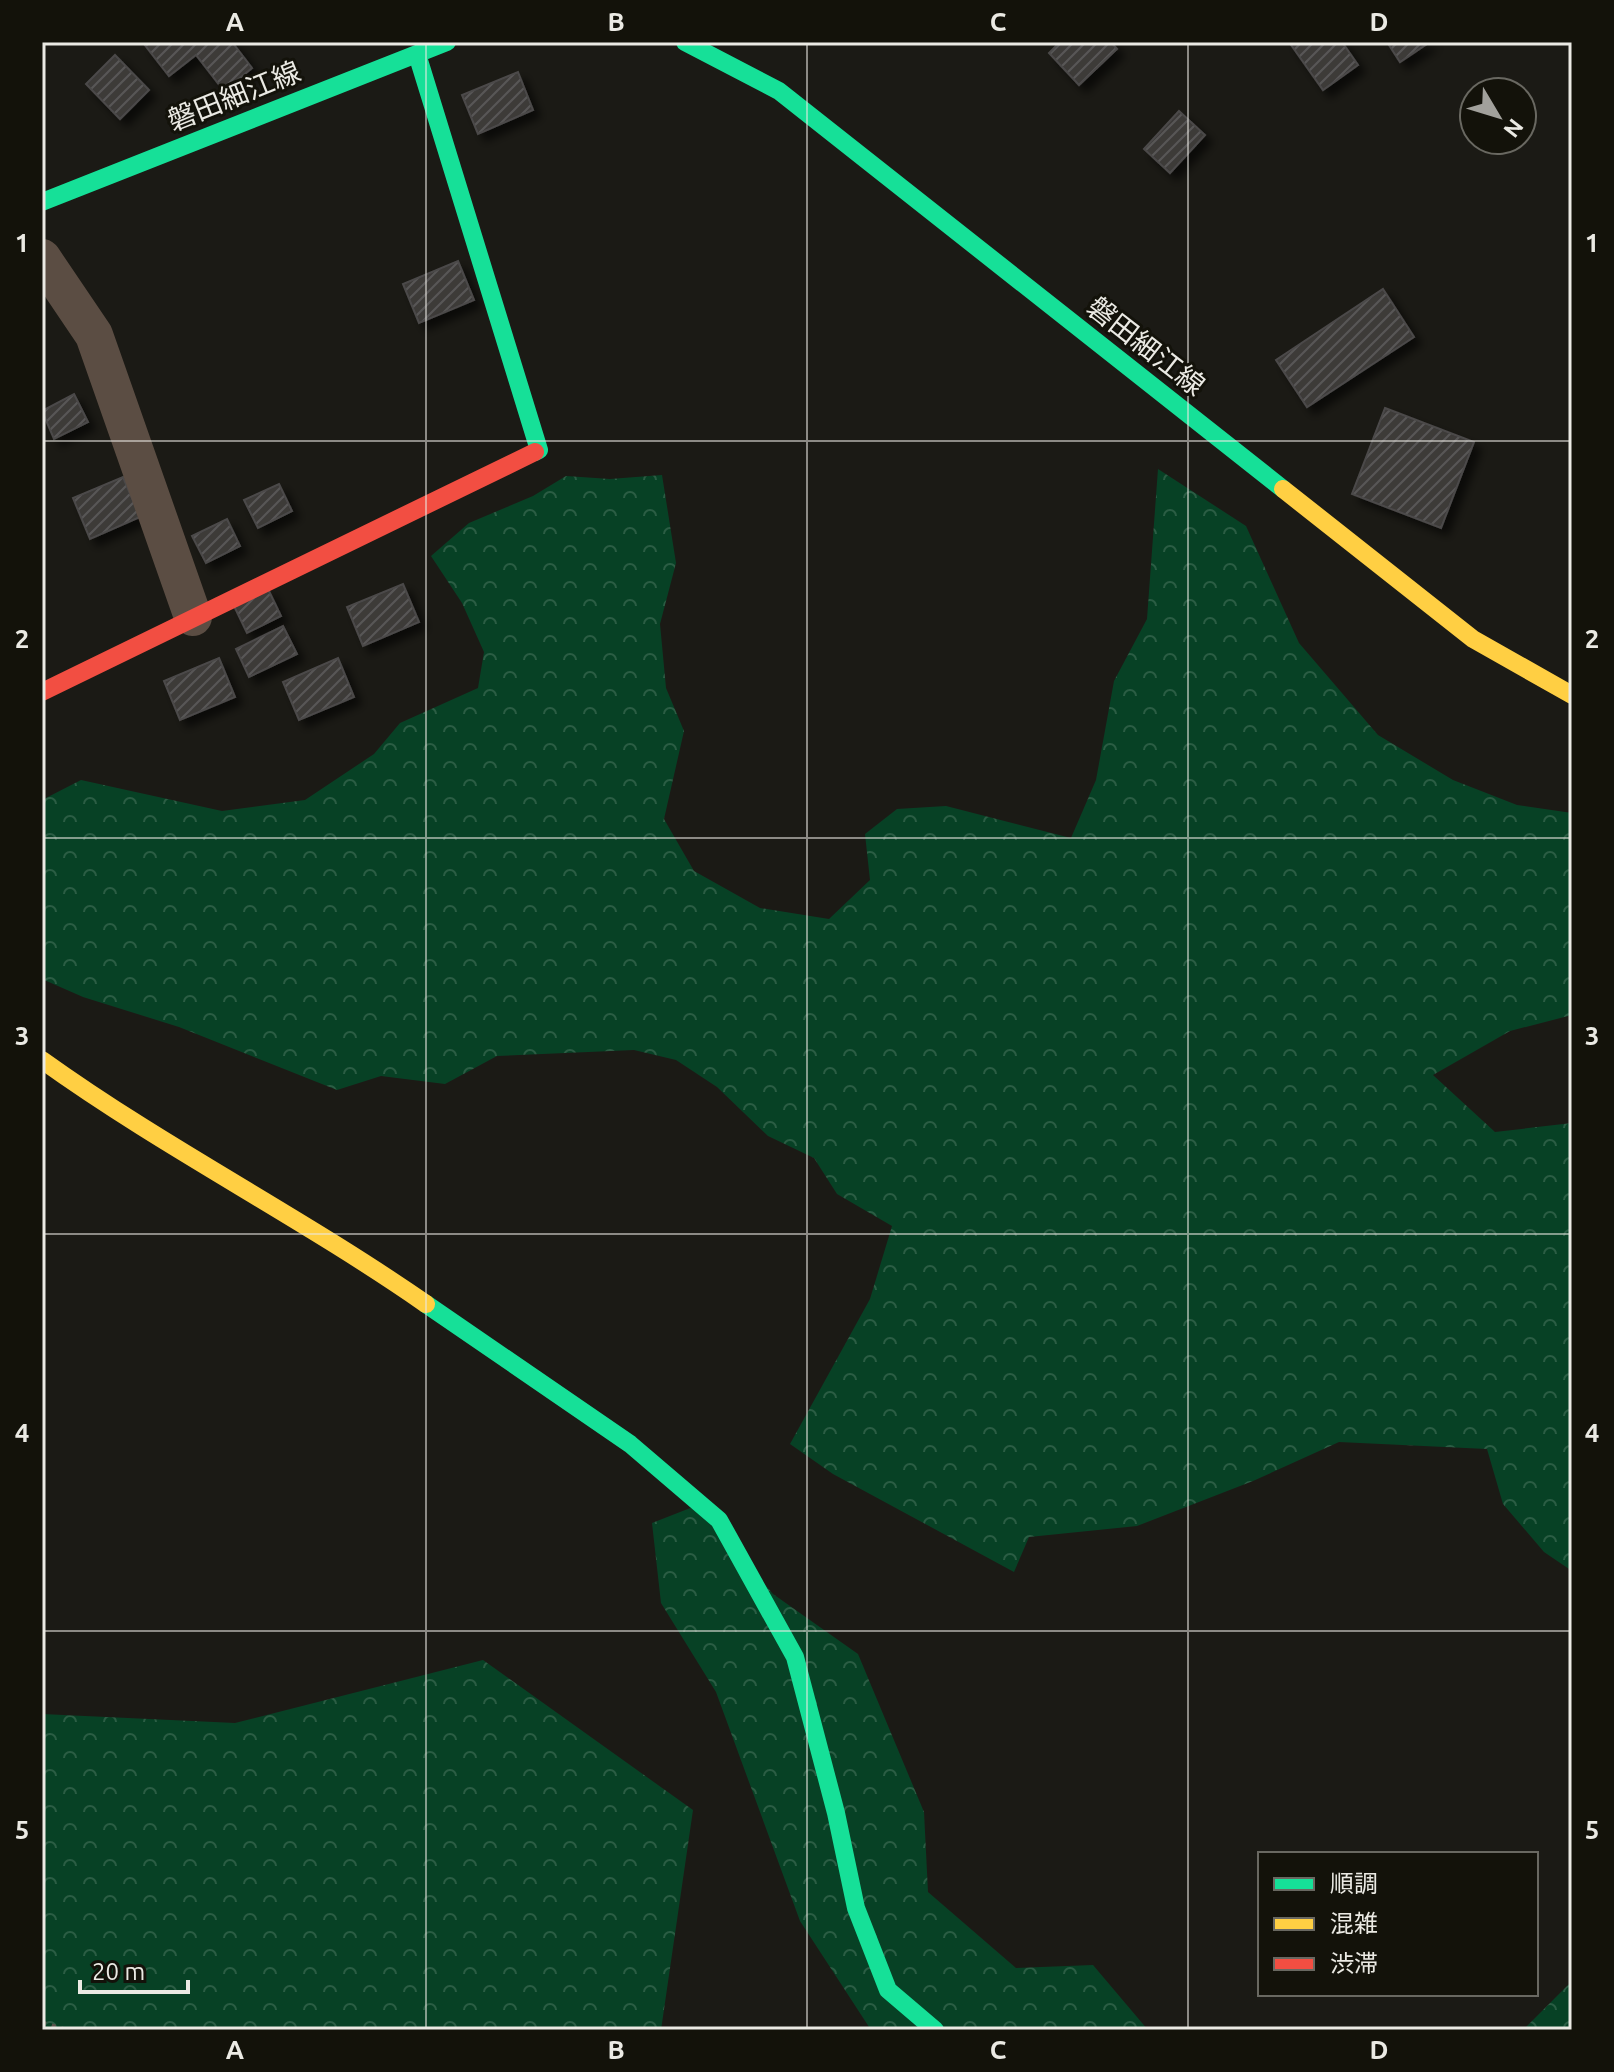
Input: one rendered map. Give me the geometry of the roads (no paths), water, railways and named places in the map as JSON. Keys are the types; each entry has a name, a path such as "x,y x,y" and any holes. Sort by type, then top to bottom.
{"street":[{"name":"磐田細江線","path":"42,202 447,42"},
{"name":"磐田細江線","path":"685,42 779,91 1473,639 1572,695"},
{"path":"42,692 539,450 417,54"},
{"path":"42,258 94,335 193,617"},
{"path":"42,1060 120,1116 379,1271 630,1444 719,1520 795,1657 836,1813 856,1908 888,1990 935,2030"}]}
